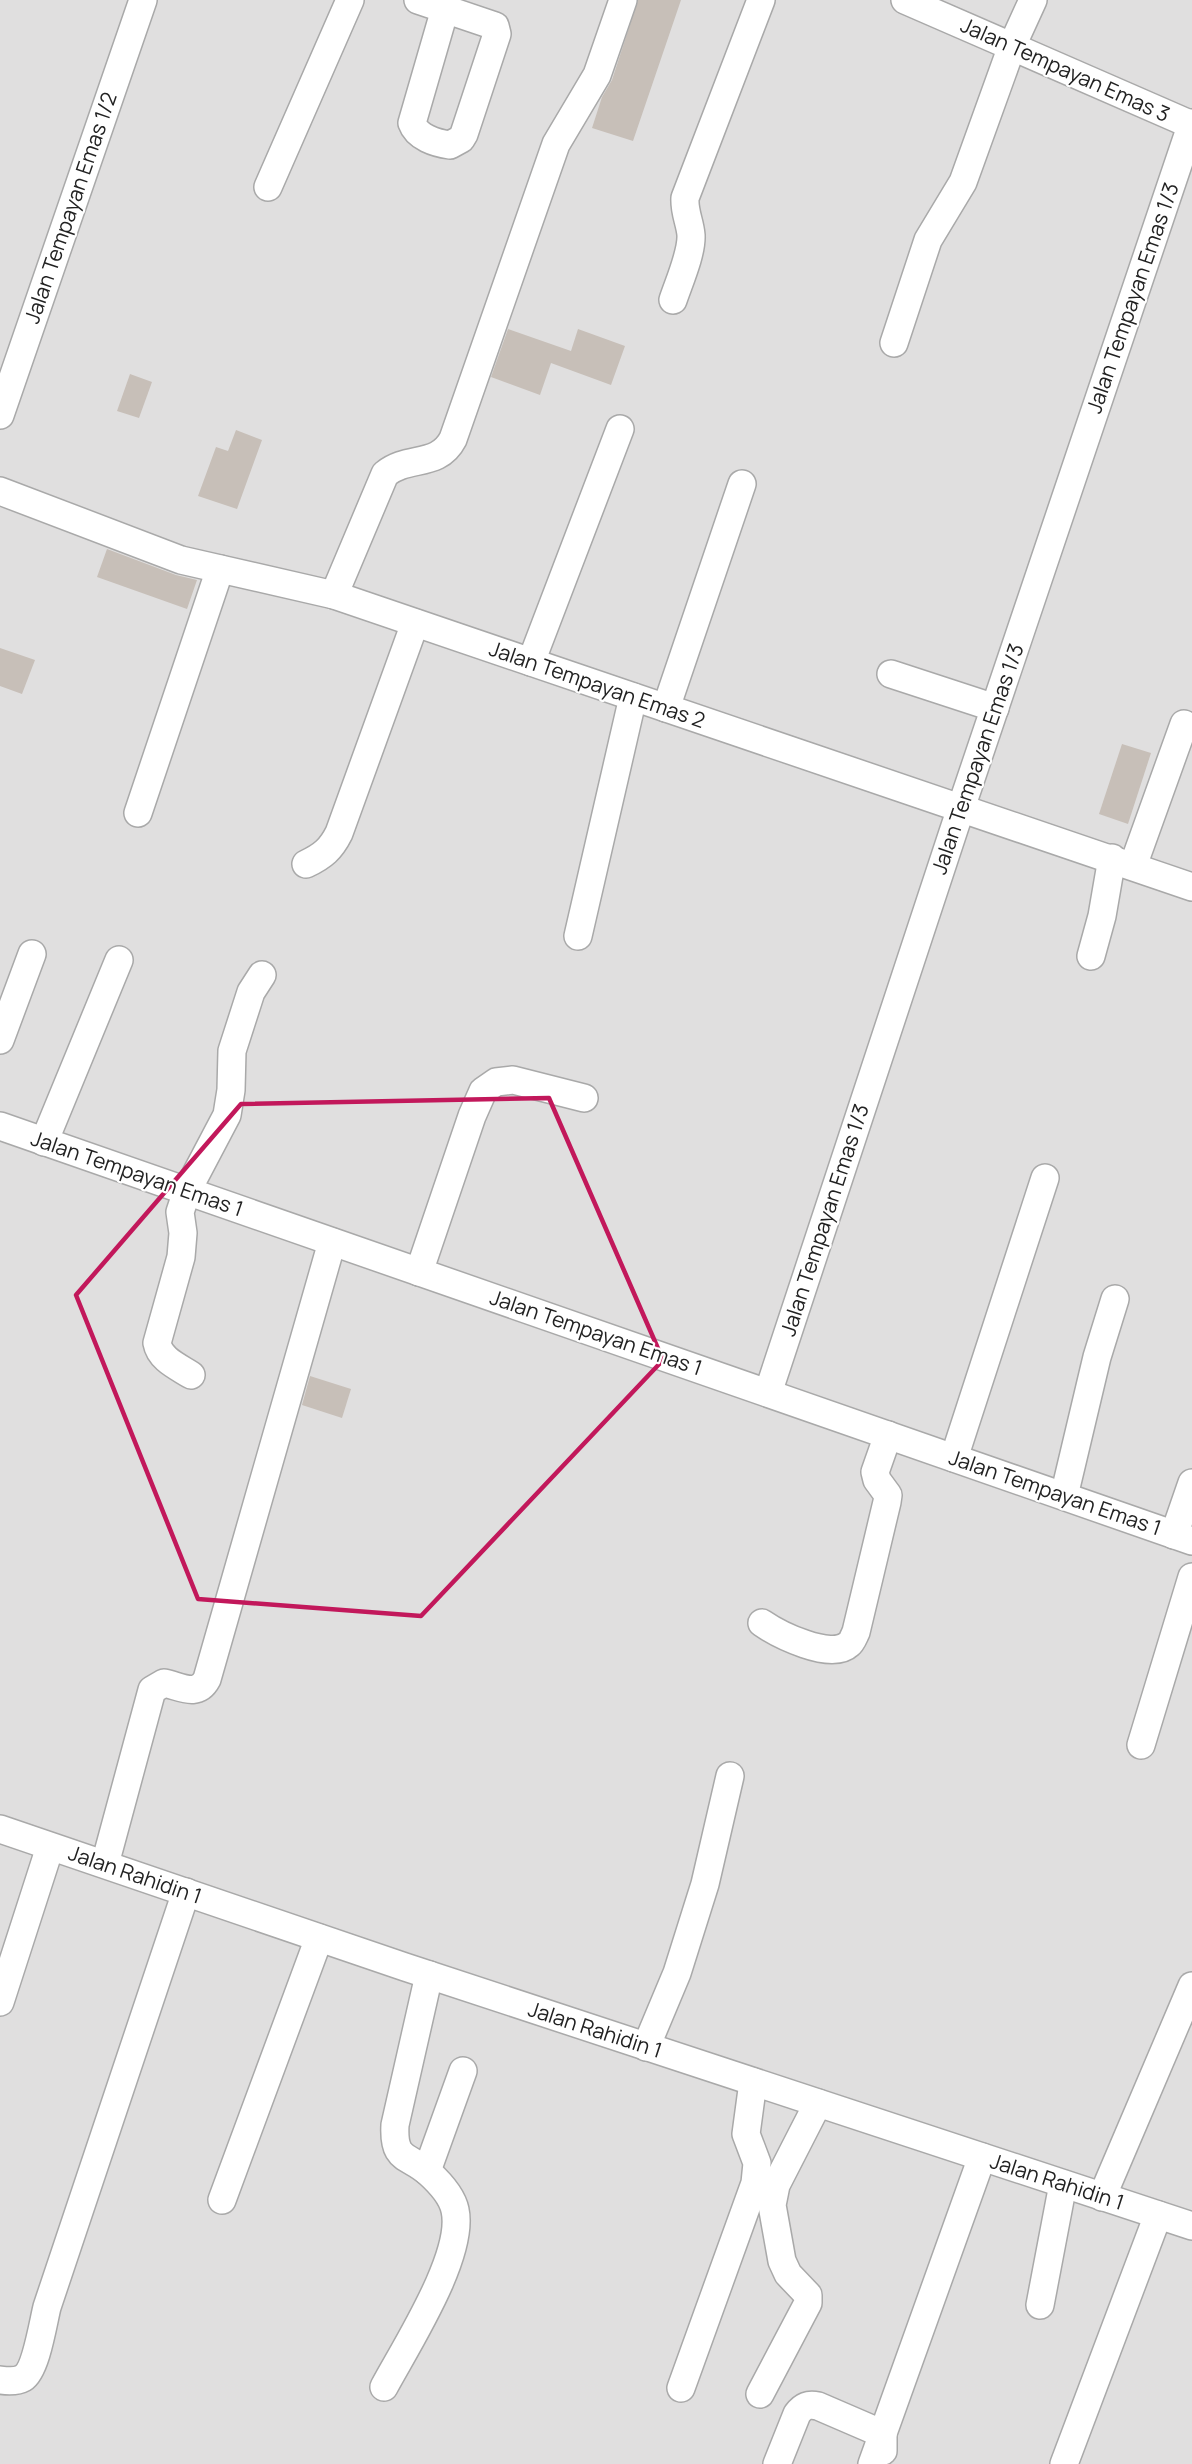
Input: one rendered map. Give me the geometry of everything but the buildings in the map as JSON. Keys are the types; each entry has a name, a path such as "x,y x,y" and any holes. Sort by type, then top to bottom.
{"street":[{"name":"Jalan Tempayan Emas 1/2","path":"0,416 143,0"},
{"path":"268,187 350,0"},
{"path":"418,0 495,26 497,34 464,134 461,139 450,145 423,136 414,129 412,123 444,9"},
{"path":"334,595 385,474 401,465 441,454 453,439 556,144 597,75 623,0"},
{"path":"673,300 691,244 691,233 684,210 685,198 761,0"},
{"name":"Jalan Tempayan Emas 3","path":"905,0 1192,124"},
{"path":"894,343 928,240 963,182 1012,46 1033,0"},
{"name":"Jalan Tempayan Emas 1/3","path":"768,1393 961,808 1192,124"},
{"path":"531,662 620,429"},
{"path":"666,708 742,484"},
{"name":"Jalan Tempayan Emas 2","path":"0,491 181,560 334,595 1192,887"},
{"path":"138,813 220,569"},
{"path":"306,864 321,857 332,847 339,833 415,623"},
{"path":"891,674 995,708"},
{"path":"578,936 633,697"},
{"path":"1090,956 1122,862 1184,724"},
{"path":"0,1040 32,954"},
{"path":"44,1142 120,960"},
{"path":"190,1375 164,1357 159,1352 157,1343 181,1257 183,1233 180,1212 186,1191 227,1115 231,1090 232,1051 251,992 262,975"},
{"path":"419,1272 472,1116 483,1091 496,1082 513,1080 584,1098"},
{"name":"Jalan Tempayan Emas 1","path":"0,1126 1183,1538"},
{"path":"954,1458 1045,1178"},
{"path":"105,1864 152,1690 164,1683 193,1690 199,1689 207,1679 332,1242"},
{"path":"1064,1496 1097,1357 1115,1299"},
{"path":"762,1623 778,1634 826,1649 840,1649 850,1644 856,1632 887,1502 888,1495 877,1480 875,1472 888,1435"},
{"path":"1183,1538 1192,1482"},
{"path":"1141,1745 1192,1576"},
{"path":"646,2047 677,1973 705,1884 730,1776"},
{"name":"Jalan Rahidin 1","path":"0,1829 429,1975 1192,2226"},
{"path":"0,2002 50,1846"},
{"path":"1,2382 23,2378 33,2362 47,2307 186,1892"},
{"path":"222,2200 319,1938"},
{"path":"384,2387 429,2305 449,2256 457,2225 455,2208 447,2192 427,2171 411,2163 398,2151 394,2138 429,1975"},
{"path":"1102,2196 1192,1986"},
{"path":"427,2171 463,2071"},
{"path":"681,2388 755,2183 757,2163 746,2134 753,2082"},
{"path":"760,2394 808,2303 808,2295 788,2274 782,2261 772,2205 776,2185 818,2103"},
{"path":"872,2464 982,2157"},
{"path":"1040,2305 1063,2184"},
{"path":"1064,2464 1158,2215"},
{"path":"777,2464 797,2414 801,2408 809,2404 883,2434"},
{"path":"883,2434 884,2464"}],"highlighted area":[{"path":"549,1098 663,1360 421,1616 198,1599 76,1295 241,1104"}],"shaded area":[{"path":"0,0 1192,0 1192,1529 333,1239 0,1111"},
{"path":"0,1142 417,1276 1192,1551 1192,2464 0,2464"}]}
